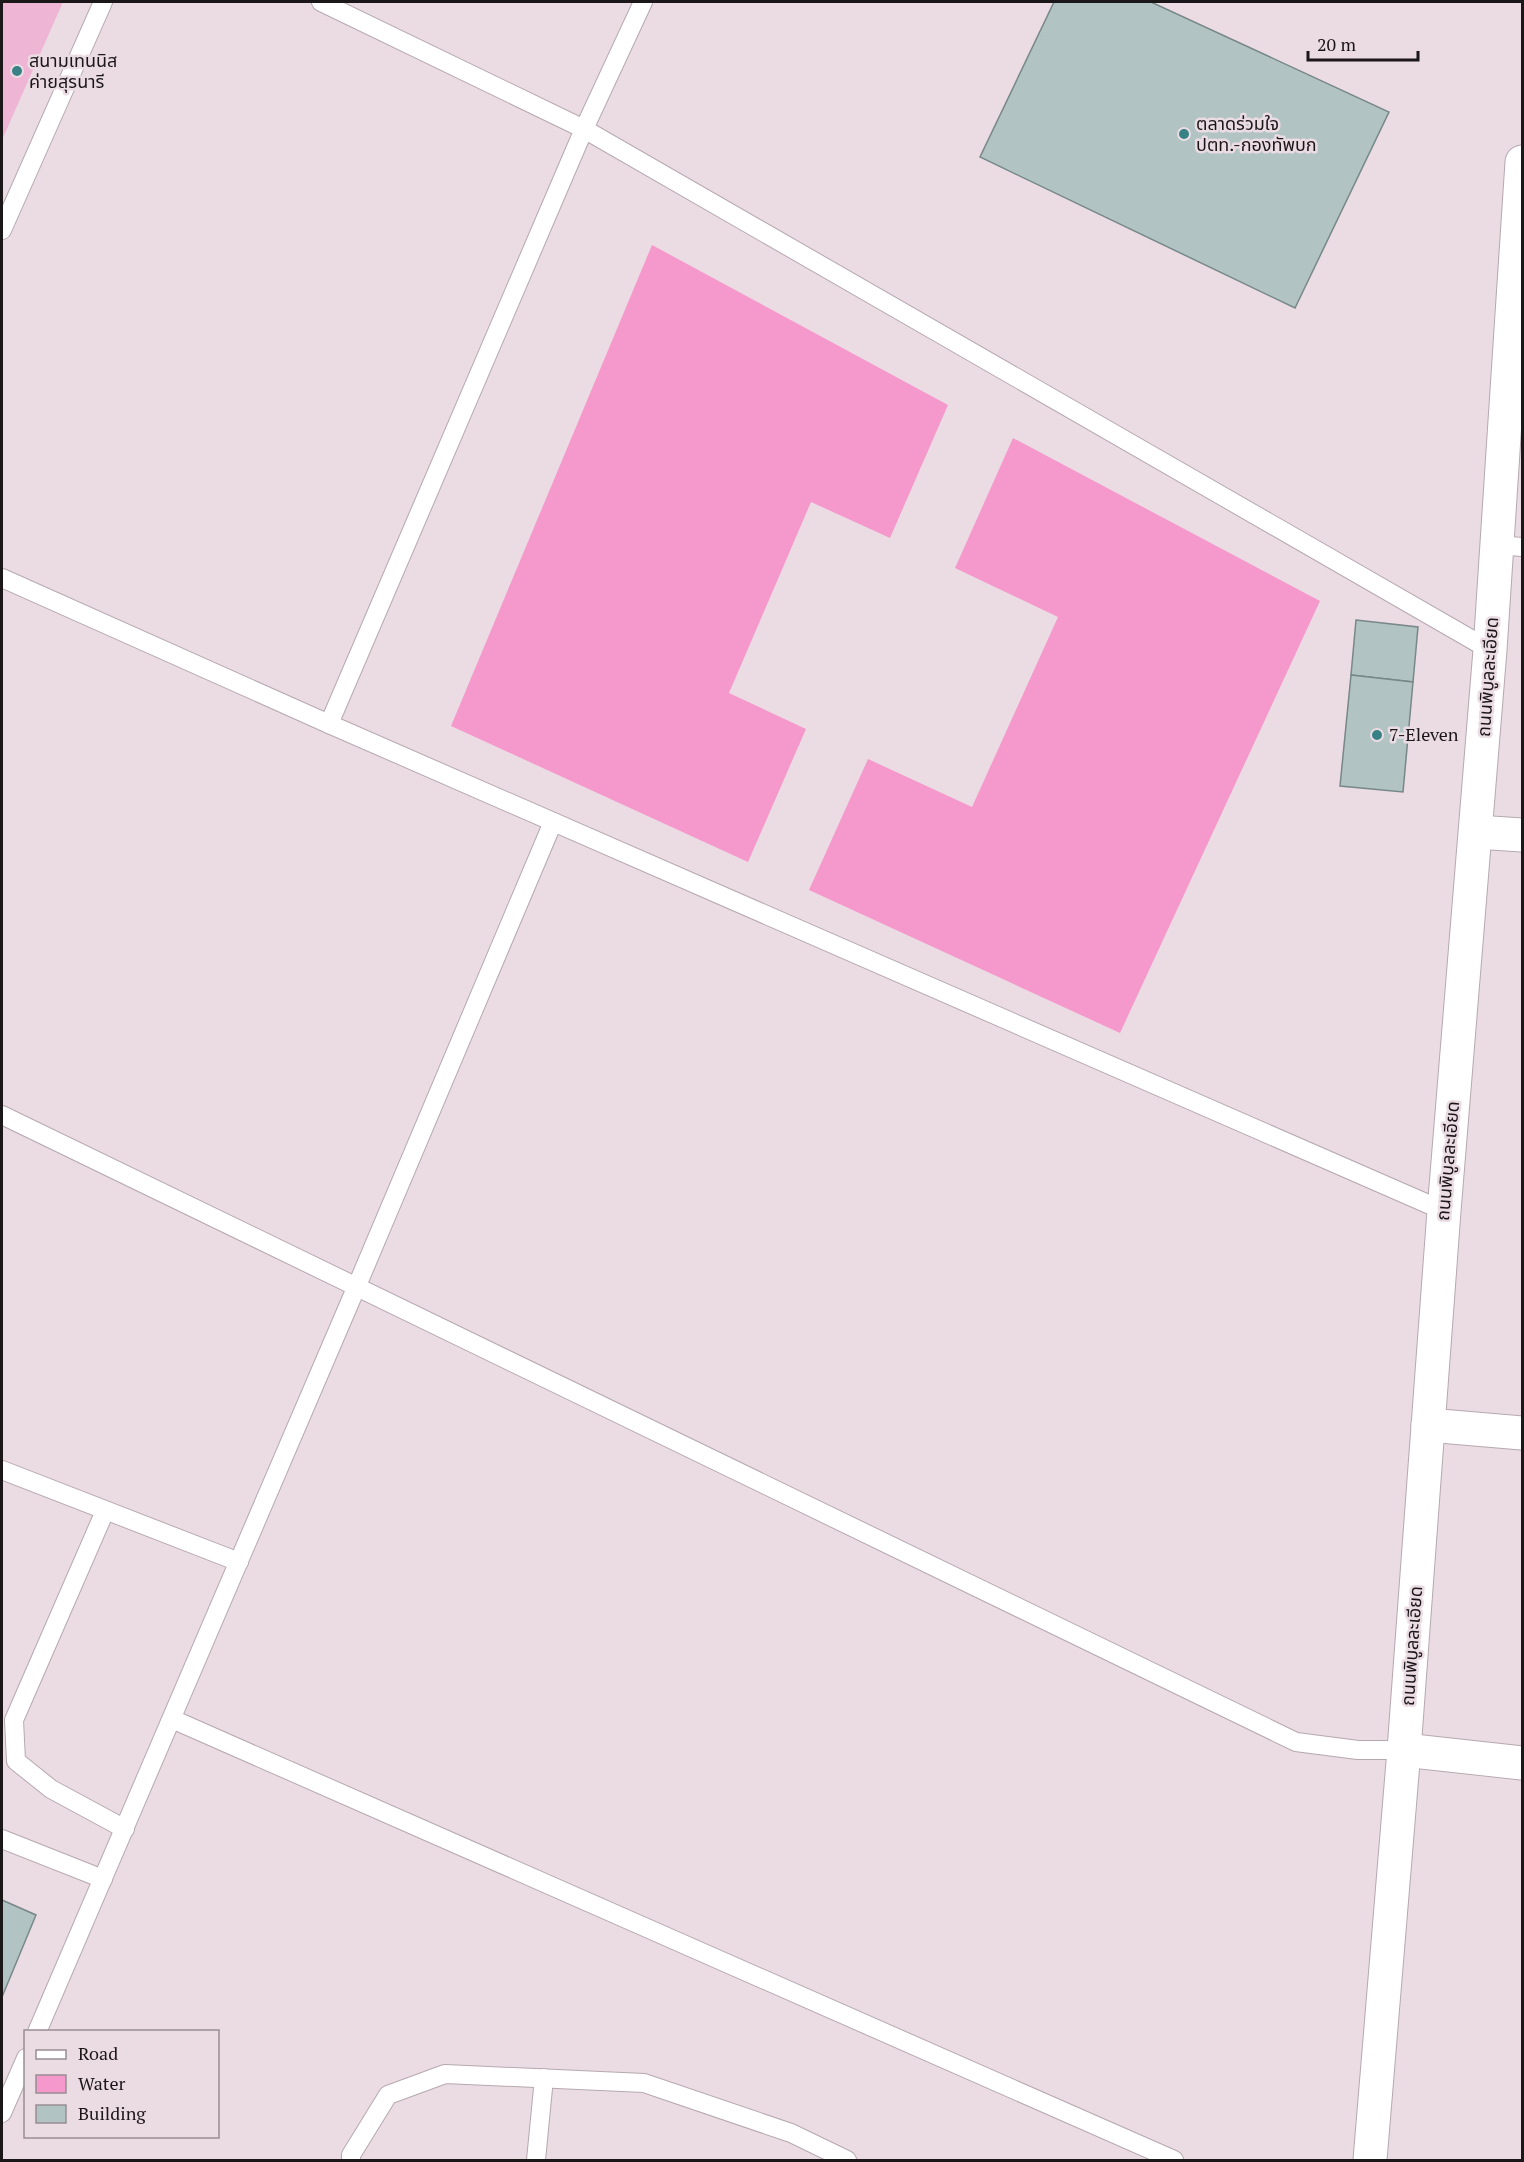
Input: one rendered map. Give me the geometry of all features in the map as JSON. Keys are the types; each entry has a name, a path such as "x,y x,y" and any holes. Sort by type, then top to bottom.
{"street":[{"name":"ถนนพิบูลละเอียด","path":"1370,2160 1490,650 1510,546 1522,162"},
{"path":"1476,832 1522,835"},
{"path":"1428,1425 1522,1433"},
{"path":"1404,1750 1522,1763"}],"lane":[{"path":"2,226 103,2"},
{"path":"321,2 584,129 1490,650"},
{"path":"329,724 584,129 643,2"},
{"path":"2,578 329,724 1444,1211"},
{"path":"37,2030 553,822"},
{"path":"2,1115 1296,1742 1358,1750 1404,1750"},
{"path":"2,1470 239,1562"},
{"path":"105,1510 14,1720 15,1761 51,1789 125,1828"},
{"path":"172,1719 1174,2160"},
{"path":"2,1839 103,1878"},
{"path":"2,2114 24,2063"},
{"path":"351,2160 351,2155 388,2095 445,2074 644,2083 791,2133 847,2160"},
{"path":"536,2160 544,2078"}],"shaded area":[{"name":"สนามเทนนิส ค่ายสุรนารี","path":"2,2 63,2 2,140"}],"water":[{"path":"652,245 948,405 890,538 811,502 729,693 806,729 748,862 451,726"},
{"path":"1013,438 1320,601 1120,1033 809,890 868,759 972,807 1058,617 955,568"}],"building":[{"name":"ตลาดร่วมใจ ปตท.-กองทัพบก","path":"1054,2 1151,2 1389,112 1295,308 980,157"},
{"path":"1356,620 1418,627 1413,682 1351,675"},
{"name":"7-Eleven","path":"1351,675 1413,682 1403,792 1340,786"},
{"path":"2,1900 36,1915 2,1997"}],"place":[{"name":"สนามเทนนิส ค่ายสุรนารี","path":"17,71"},
{"name":"ตลาดร่วมใจ ปตท.-กองทัพบก","path":"1184,134"},
{"name":"7-Eleven","path":"1377,735"}]}
